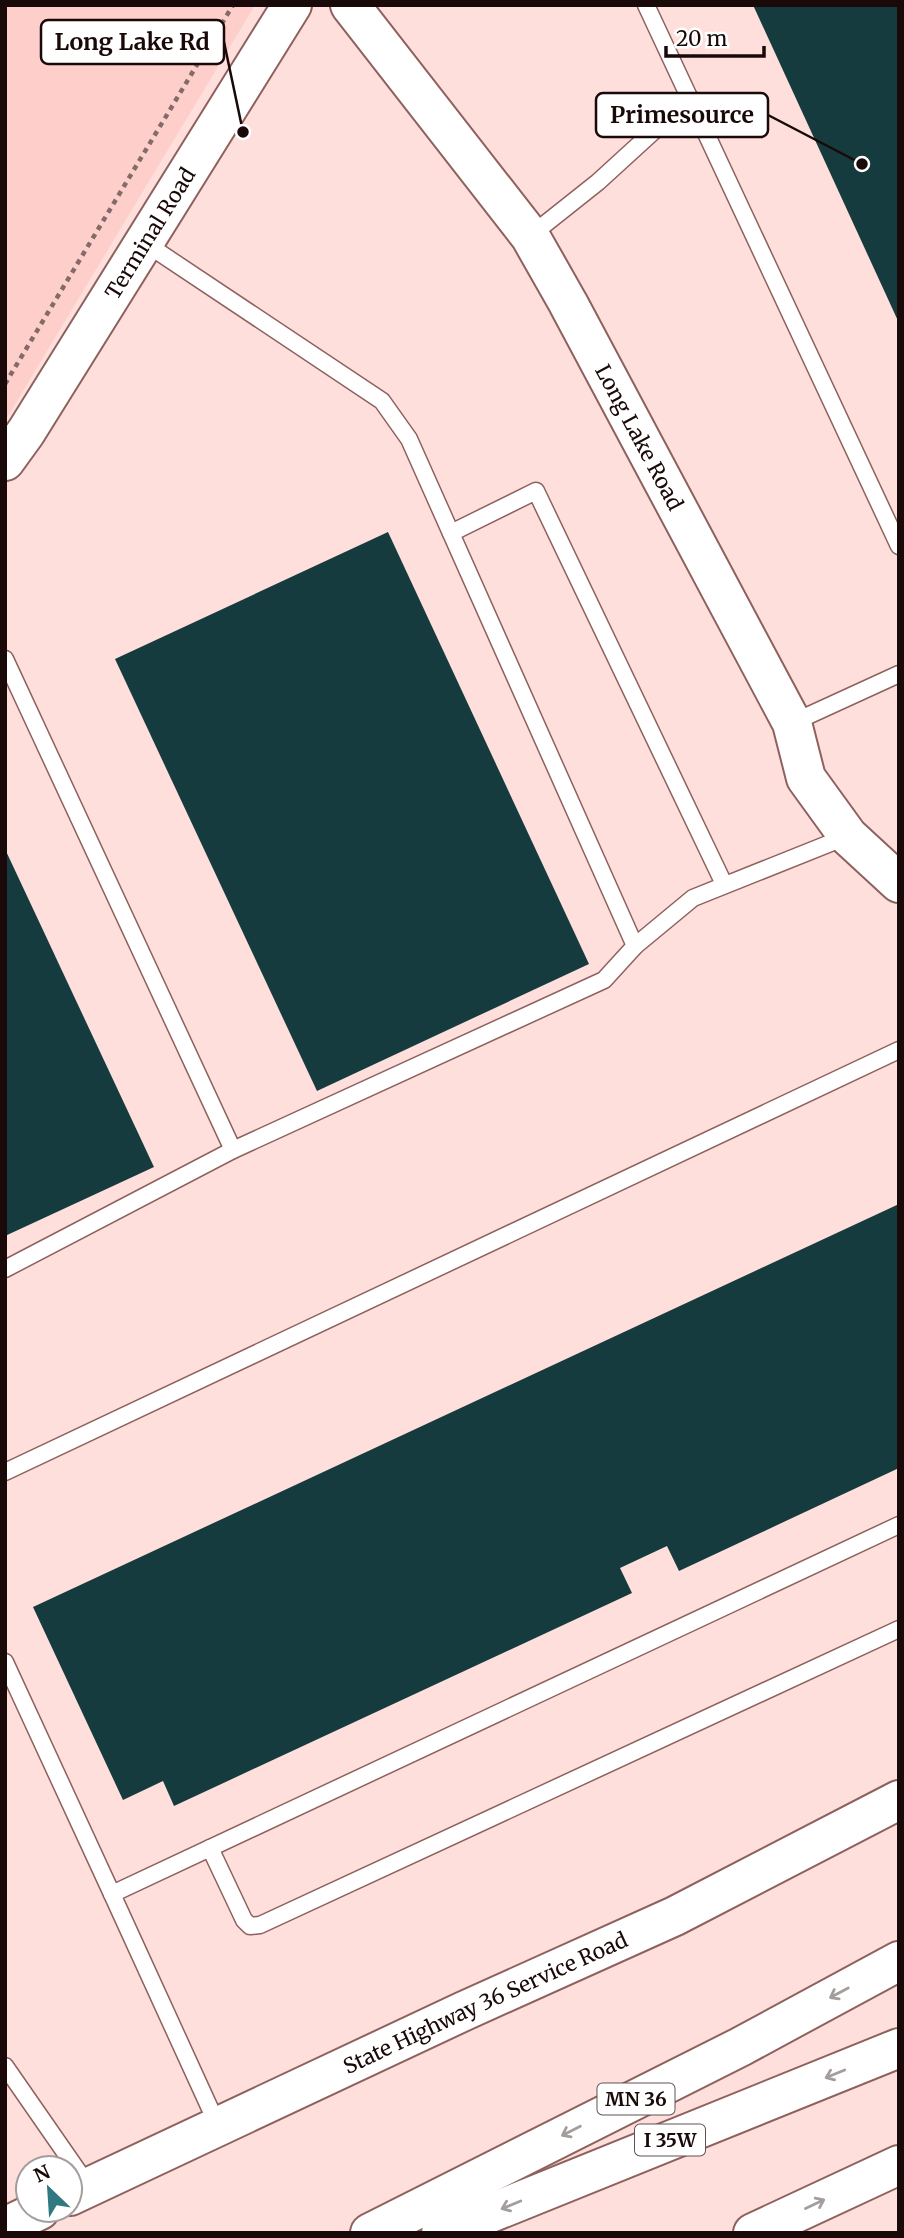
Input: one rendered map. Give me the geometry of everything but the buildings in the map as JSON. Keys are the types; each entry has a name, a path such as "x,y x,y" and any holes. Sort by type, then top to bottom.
{"main road":[{"name":"Terminal Road","path":"5,461 145,243 292,5"},
{"name":"Long Lake Road","path":"350,5 530,236 792,723 806,778 848,835 899,883"},
{"name":"State Highway 36 Service Road","path":"84,2190 675,1916 899,1800"},
{"name":"MN 36","path":"370,2233 740,2047 899,1961"},
{"name":"I 35W","path":"441,2233 899,2048"},
{"path":"752,2233 899,2165"}],"lane":[{"path":"646,5 899,546"},
{"path":"530,236 598,182 690,99"},
{"path":"145,243 382,401 410,439 635,946"},
{"path":"451,533 536,491 724,884"},
{"path":"5,659 233,1150"},
{"path":"792,723 899,674"},
{"path":"5,1269 233,1150 604,980 635,946 694,898 848,835"},
{"path":"5,1472 899,1050"},
{"path":"112,1894 899,1525"},
{"path":"210,1848 244,1920 250,1926 260,1925 899,1629"},
{"path":"5,1662 218,2126"},
{"path":"5,2066 57,2154"}],"path":[{"path":"5,384 233,5"}],"shaded area":[{"path":"5,5 255,5 5,421"}],"place":[{"name":"Long Lake Rd","path":"243,132"},
{"name":"Primesource","path":"862,164"}]}
